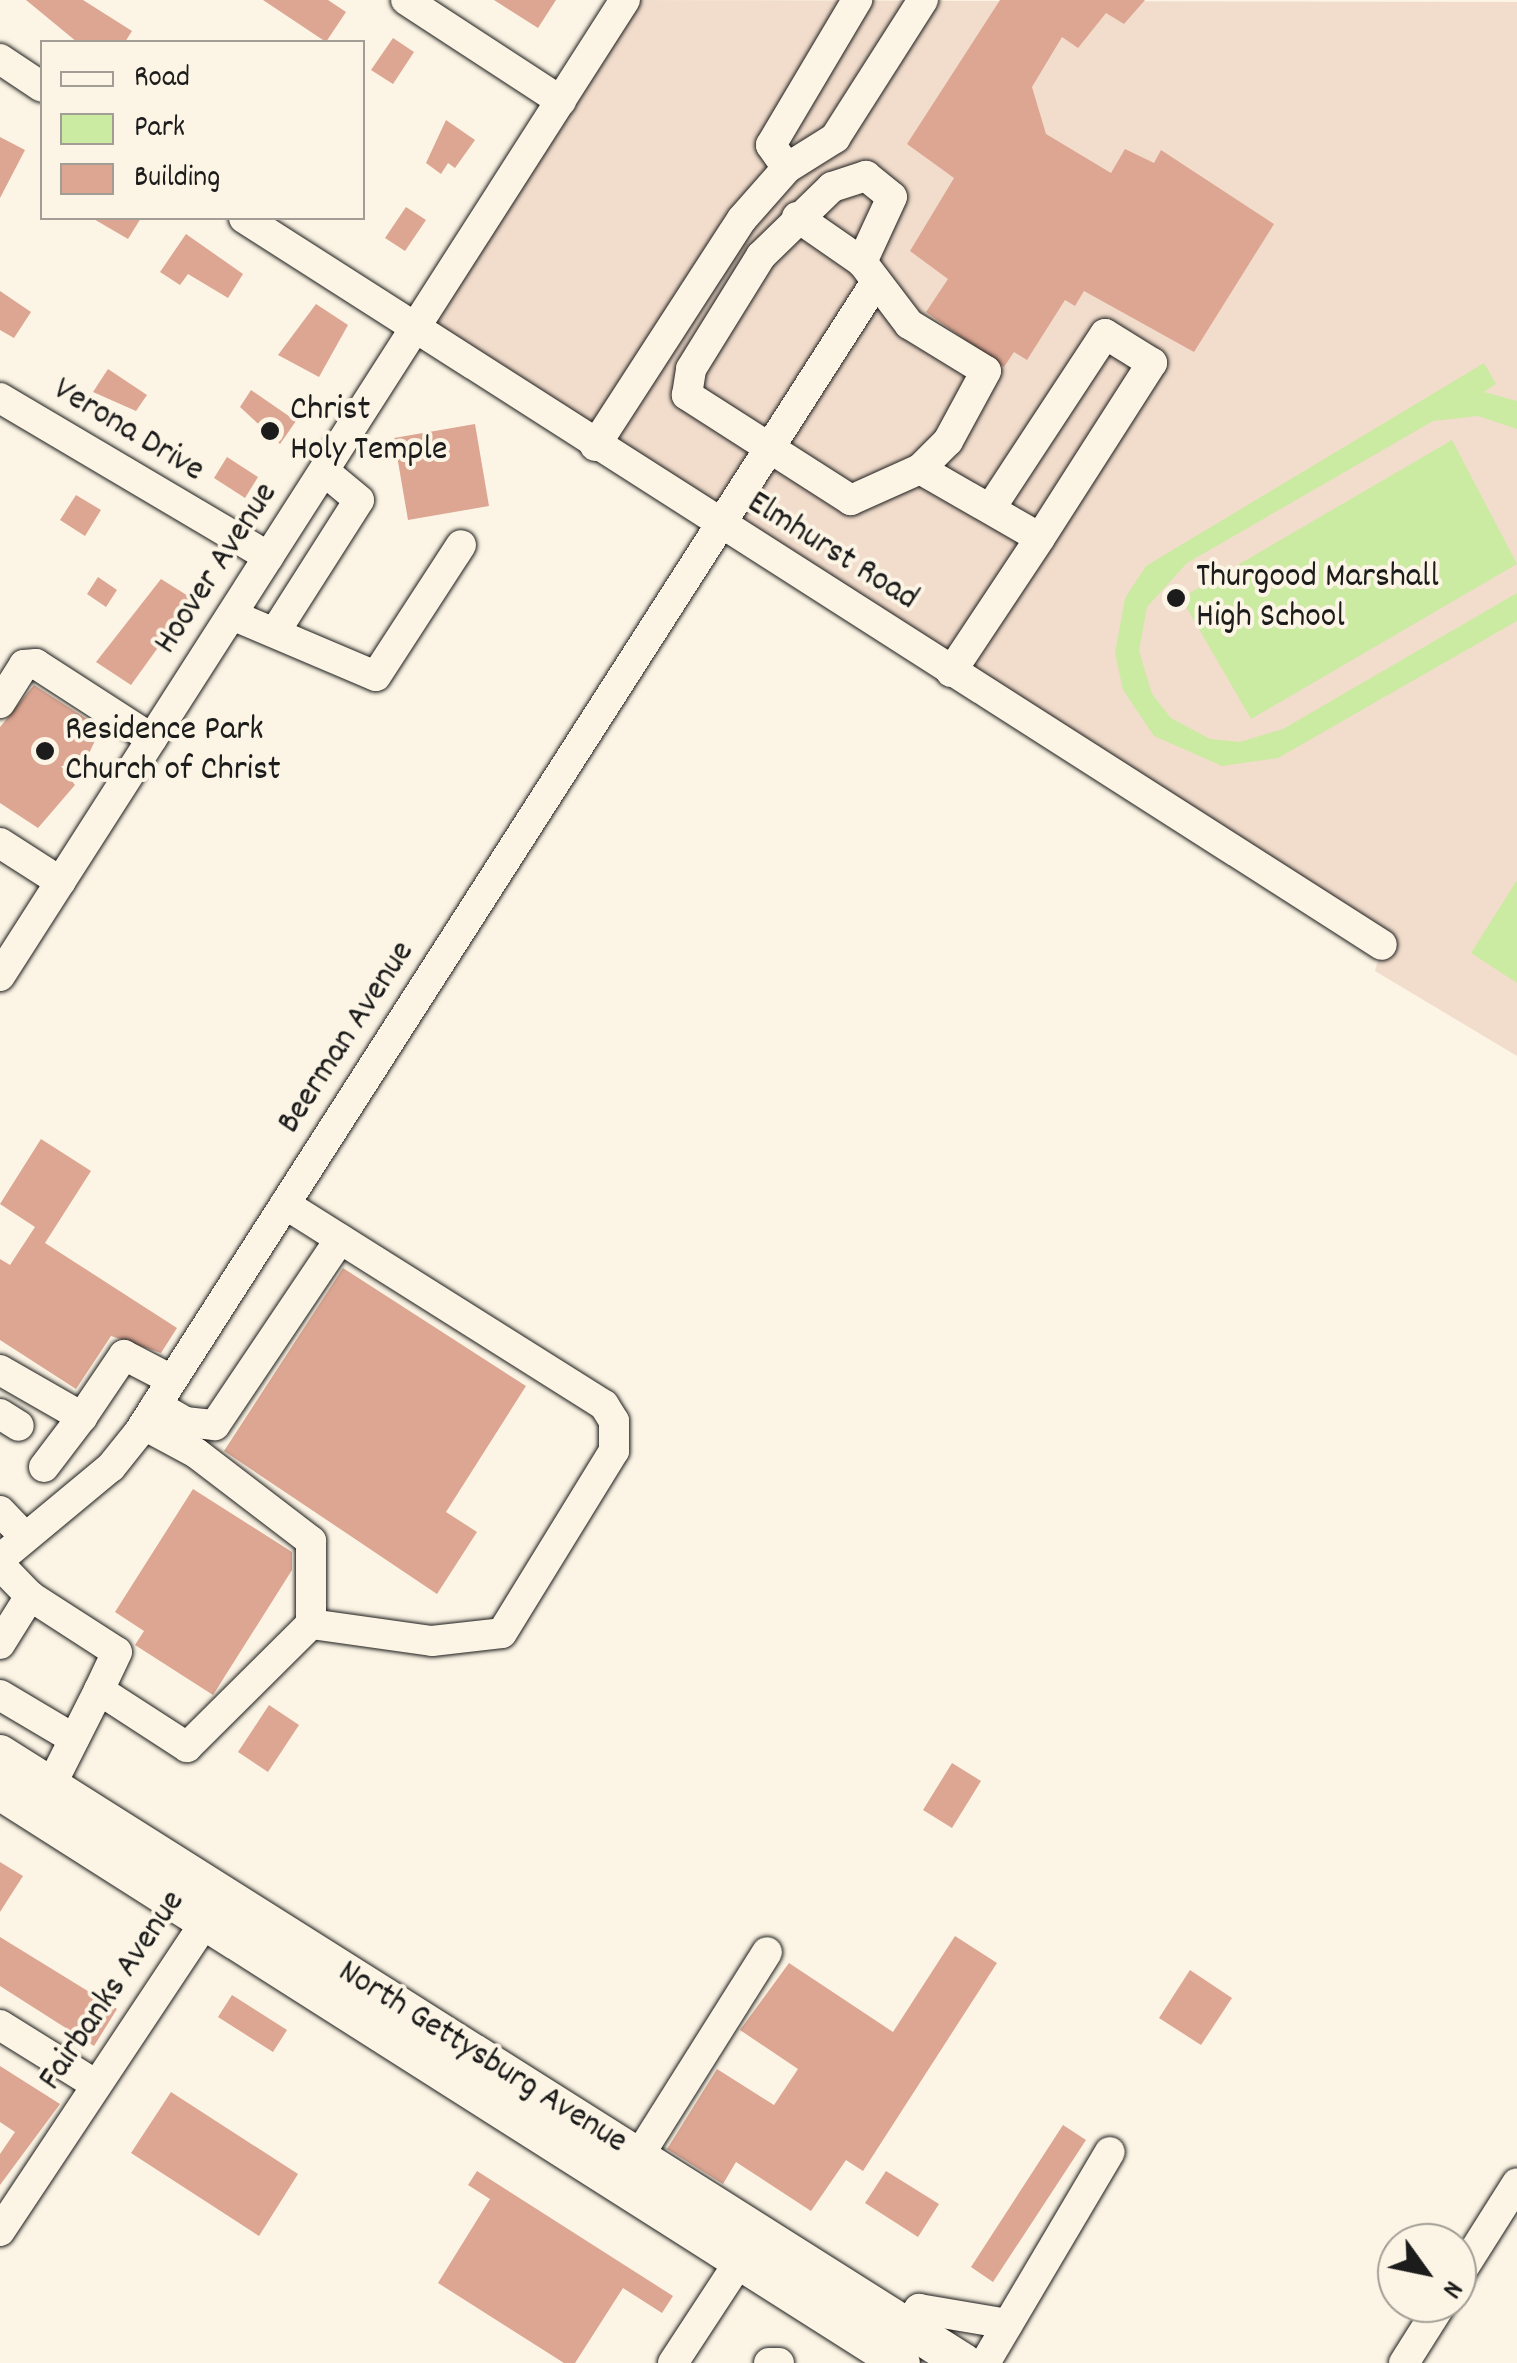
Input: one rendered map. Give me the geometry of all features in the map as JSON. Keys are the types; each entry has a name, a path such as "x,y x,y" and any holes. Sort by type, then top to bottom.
{"main road":[{"name":"North Gettysburg Avenue","path":"3,1772 904,2345 964,2363"},
{"name":"North Gettysburg Avenue","path":"214,1907 638,2157 749,2248"}],"street":[{"path":"406,0 561,101"},
{"name":"Hoover Avenue","path":"0,976 13,928 60,882 625,0"},
{"path":"787,168 771,145 857,0"},
{"path":"594,446 742,219 787,168 834,138 923,0"},
{"path":"0,59 40,85"},
{"name":"Beerman Avenue","path":"0,1562 111,1466 158,1404 770,448 869,272 892,197 879,180 832,187 797,217"},
{"path":"797,217 869,272 909,324 986,371 948,440 920,469 851,500 688,395 691,369 761,256 797,217"},
{"name":"Elmhurst Road","path":"247,220 594,446 1382,945"},
{"path":"951,672 1152,364 1105,334 990,509"},
{"name":"Verona Drive","path":"0,398 269,557"},
{"path":"920,469 1040,538"},
{"path":"275,632 360,500 324,472"},
{"path":"232,616 376,676 462,545"},
{"path":"0,703 24,664 36,664 152,739"},
{"path":"0,843 60,882"},
{"path":"285,1204 604,1405 616,1440 599,1486 502,1633 432,1641 311,1624"},
{"path":"158,1404 185,1422 215,1425 340,1239"},
{"path":"44,1467 124,1356 196,1453 311,1541 311,1624 187,1747 100,1690"},
{"path":"0,1370 82,1418"},
{"path":"0,1511 25,1537"},
{"path":"0,1562 30,1596 117,1652 44,1800"},
{"path":"0,1644 30,1596"},
{"path":"0,1695 74,1739"},
{"name":"Fairbanks Avenue","path":"0,2230 11,2189 93,2083 214,1907"},
{"path":"638,2157 767,1952"},
{"path":"0,2025 93,2083"},
{"path":"985,2363 1110,2152"},
{"path":"1477,2246 1517,2182"},
{"path":"673,2363 749,2248"},
{"path":"904,2345 919,2309 1008,2324"},
{"path":"1404,2363 1429,2323"},
{"path":"769,2363 780,2363"}],"shaded area":[{"name":"Thurgood Marshall High School","path":"625,0 1517,2 1517,1056 1375,971 1382,946 414,330"}],"green space":[{"path":"1484,363 1496,384 1484,392 1517,401 1517,429 1478,416 1433,421 1187,563 1147,607 1139,651 1152,694 1171,718 1210,739 1240,742 1283,729 1517,593 1517,621 1278,758 1222,766 1154,736 1123,690 1115,653 1125,598 1146,566"},
{"path":"1452,440 1517,564 1251,719 1181,598"},
{"path":"1517,880 1517,983 1471,953"}],"building":[{"path":"26,0 83,0 132,31 126,40 75,40"},
{"path":"263,0 328,0 346,12 327,40"},
{"path":"494,0 556,0 538,28"},
{"path":"1000,0 1145,0 1124,24 1106,13 1078,48 1062,37 1032,87 1046,134 1111,173 1125,149 1154,163 1161,150 1274,224 1194,352 1084,291 1075,306 1065,300 1027,360 1014,352 1004,367 926,312 948,279 910,251 954,178 907,144"},
{"path":"393,38 414,52 393,84 371,70"},
{"path":"446,120 475,140 455,168 448,163 441,174 426,163"},
{"path":"0,137 25,150 0,198"},
{"path":"406,207 426,220 405,251 385,238"},
{"path":"95,220 140,220 128,239"},
{"path":"186,234 243,274 228,298 188,274 180,285 160,272"},
{"path":"0,291 31,312 14,338 0,330"},
{"path":"316,304 348,325 319,377 278,355"},
{"path":"108,369 147,395 136,411 93,392"},
{"path":"251,390 296,421 280,444 240,407"},
{"path":"475,424 489,506 408,520 394,438"},
{"path":"227,457 258,477 245,498 214,478"},
{"path":"76,495 101,510 85,536 60,520"},
{"path":"98,577 117,590 106,607 87,594"},
{"path":"161,579 193,599 131,685 96,662"},
{"name":"Residence Park Church of Christ","path":"34,685 101,728 83,766 61,766 75,785 38,828 0,803 0,727"},
{"path":"41,1139 91,1171 45,1243 177,1328 161,1353 111,1336 76,1389 0,1340 0,1259 10,1265 35,1227 0,1204"},
{"path":"343,1268 526,1386 446,1512 477,1532 437,1594 224,1451"},
{"path":"193,1489 292,1552 292,1570 213,1695 135,1645 144,1631 115,1612"},
{"path":"269,1705 299,1725 268,1772 238,1752"},
{"path":"952,1763 981,1781 952,1828 923,1810"},
{"path":"0,1862 23,1876 0,1912"},
{"path":"955,1936 997,1963 863,2171 846,2160 811,2211 736,2162 723,2184 667,2149 717,2069 774,2105 798,2069 740,2030 789,1963 893,2032"},
{"path":"0,1937 117,2009 94,2046 0,1986"},
{"path":"1190,1970 1232,1998 1201,2045 1159,2018"},
{"path":"232,1995 287,2030 273,2052 218,2017"},
{"path":"0,2066 60,2104 0,2185 0,2154 15,2132 0,2122"},
{"path":"171,2092 298,2174 259,2236 131,2153"},
{"path":"1063,2125 1086,2140 993,2282 971,2267"},
{"path":"477,2171 673,2296 662,2313 623,2288 575,2363 564,2363 438,2283 490,2199 468,2185"},
{"path":"886,2171 939,2204 918,2237 865,2203"}],"place":[{"name":"Christ Holy Temple","path":"270,431"},
{"name":"Thurgood Marshall High School","path":"1176,598"},
{"name":"Residence Park Church of Christ","path":"45,751"}]}
